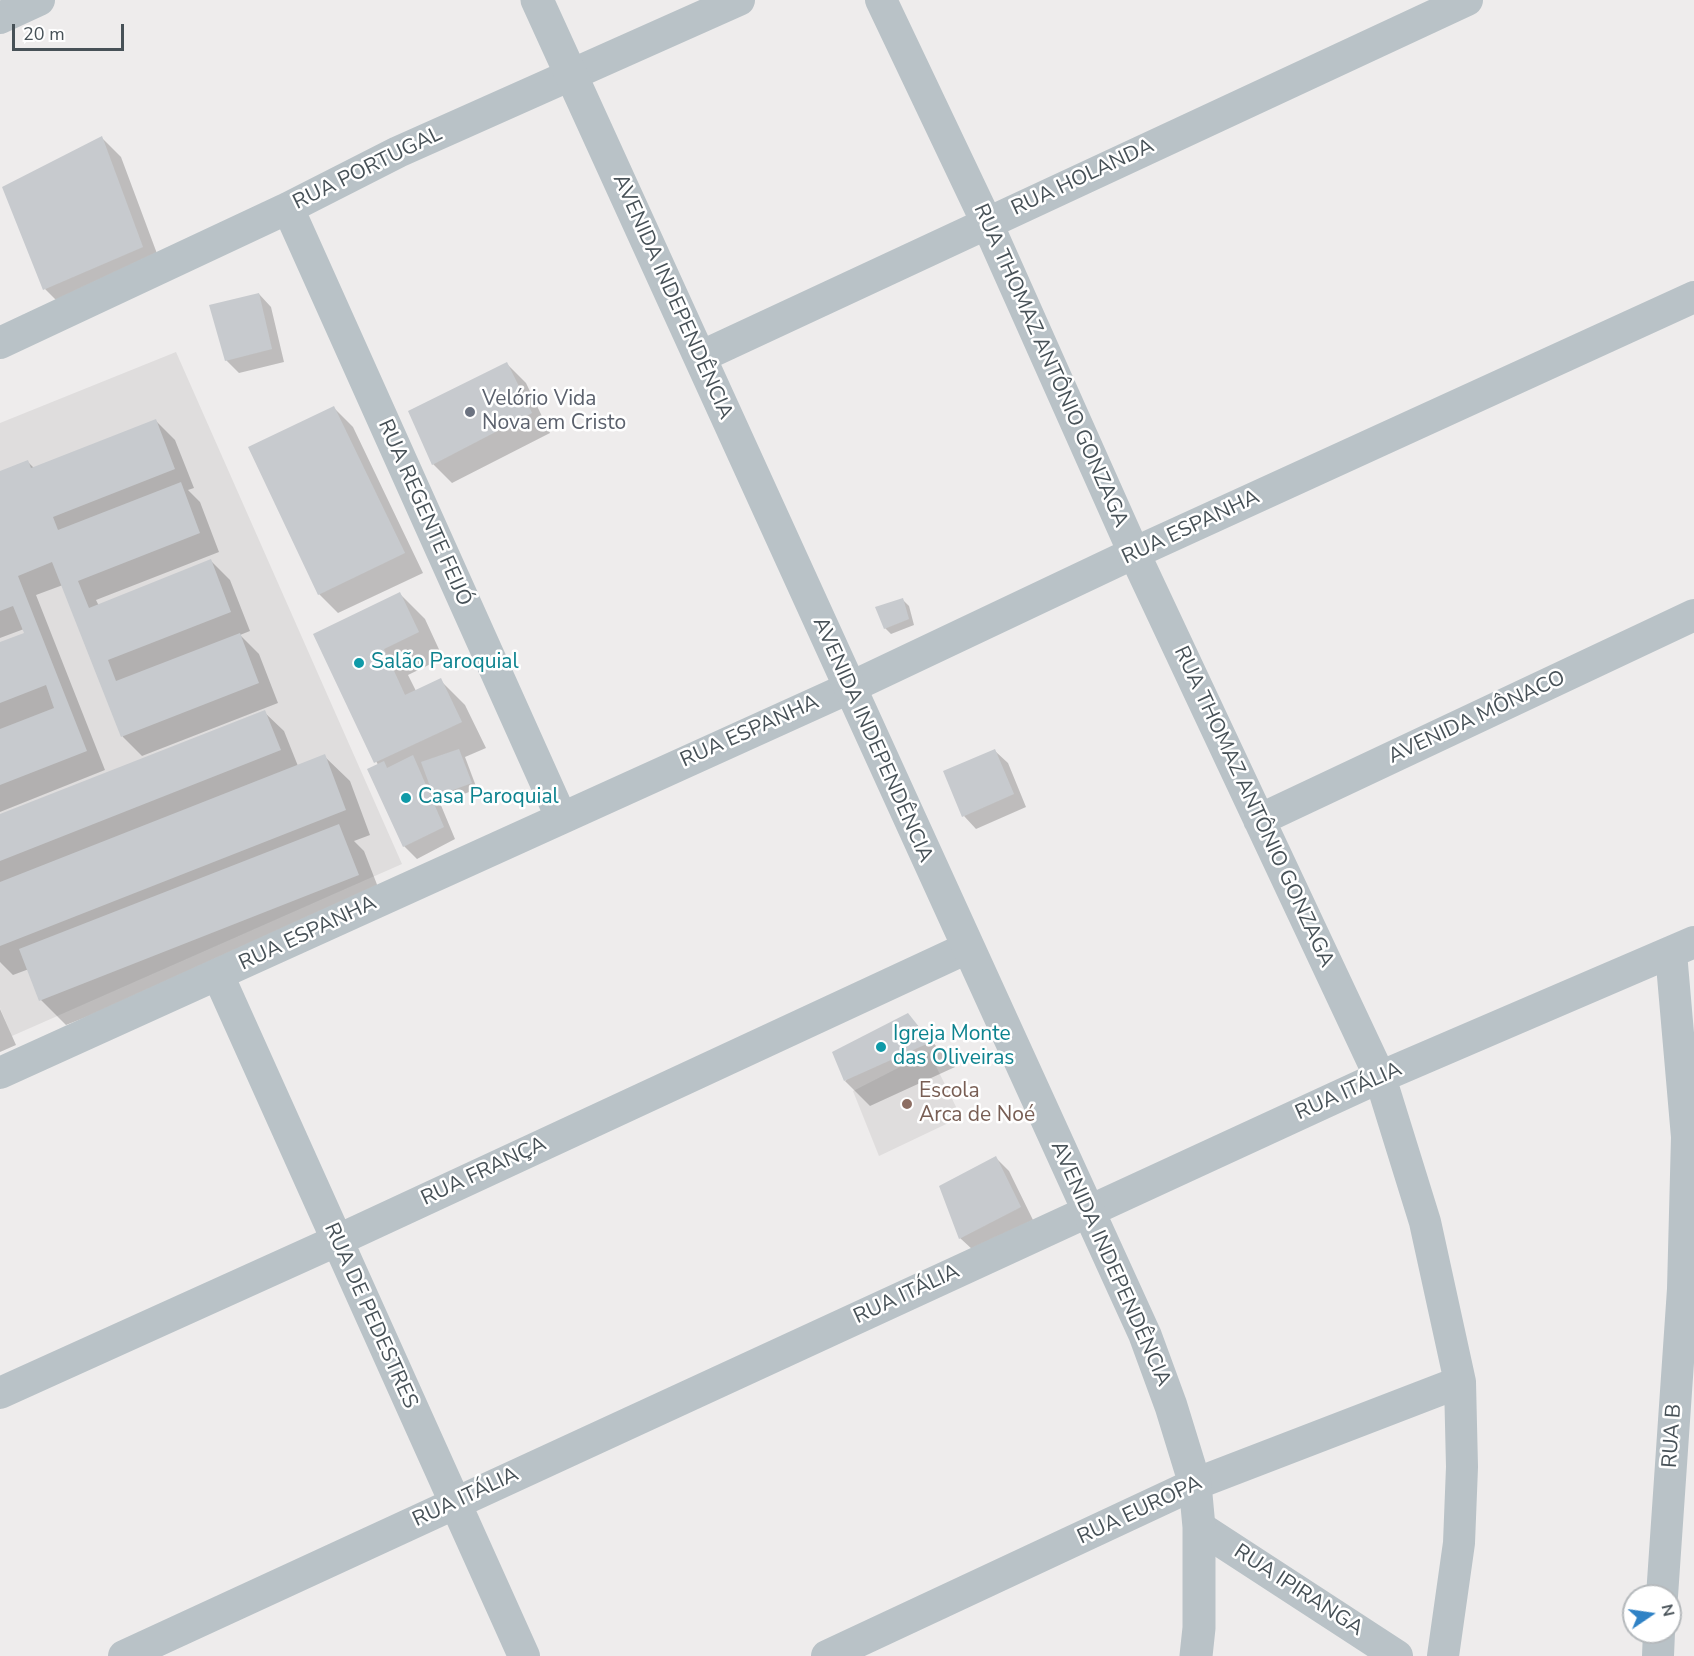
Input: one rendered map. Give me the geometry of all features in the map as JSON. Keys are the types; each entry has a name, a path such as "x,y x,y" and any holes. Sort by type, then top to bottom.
{"street":[{"path":"0,18 39,0"},
{"name":"AVENIDA INDEPENDÊNCIA","path":"537,0 1145,1335 1171,1406 1195,1484 1199,1527 1199,1628 1196,1656"},
{"name":"RUA PORTUGAL","path":"0,344 288,208 398,152 739,0"},
{"name":"RUA THOMAZ ANTÔNIO GONZAGA","path":"881,0 987,223 1134,554 1380,1077 1425,1222 1460,1382 1462,1467 1459,1544 1443,1656"},
{"name":"RUA HOLANDA","path":"700,357 1467,0"},
{"name":"RUA REGENTE FEIJÓ","path":"288,208 561,817"},
{"name":"RUA ESPANHA","path":"0,1073 849,688 1134,554 1694,297"},
{"name":"AVENIDA MÔNACO","path":"1259,820 1694,615"},
{"name":"RUA ITÁLIA","path":"124,1656 1380,1077 1682,947"},
{"name":"RUA B","path":"1663,1584 1683,1289 1688,1137 1682,947"},
{"name":"RUA FRANÇA","path":"0,1393 336,1241 967,948"},
{"name":"RUA DE PEDESTRES","path":"218,975 524,1656"},
{"name":"RUA EUROPA","path":"827,1656 1195,1484 1460,1382"},
{"name":"RUA IPIRANGA","path":"1199,1527 1397,1656"}],"shaded area":[{"path":"176,352 402,864 12,1036 0,1008 0,423"},
{"name":"Escola Arca de Noé","path":"929,1052 961,1117 879,1156 853,1091"}],"building":[{"path":"102,136 143,247 43,290 2,187"},
{"path":"259,293 272,349 225,361 209,305"},
{"name":"Velório Vida Nova em Cristo","path":"507,362 532,413 432,465 408,411"},
{"path":"334,406 405,553 318,595 248,447"},
{"path":"156,419 175,469 53,517 58,530 181,482 200,533 78,581 89,608 211,559 231,612 108,660 116,681 240,633 259,683 121,737 52,562 18,576 87,751 0,785 0,729 54,708 46,685 0,703 0,642 24,633 13,606 0,611 0,471 28,460 31,468"},
{"name":"Salão Paroquial","path":"400,592 419,632 384,649 405,695 441,678 462,722 374,763 313,634"},
{"path":"903,598 909,619 884,629 875,607"},
{"path":"265,710 281,750 0,861 0,814"},
{"path":"459,749 472,783 434,797 421,762"},
{"path":"995,749 1014,794 962,817 943,771"},
{"path":"325,754 346,810 0,946 0,882"},
{"name":"Casa Paroquial","path":"413,755 444,827 403,847 367,769 384,761 387,768"},
{"path":"339,824 359,875 39,1001 19,949"},
{"name":"Igreja Monte das Oliveiras","path":"908,1013 931,1042 844,1081 832,1052"},
{"path":"996,1156 1021,1207 959,1239 939,1186"}],"place":[{"name":"Velório Vida Nova em Cristo","path":"470,412"},
{"name":"Salão Paroquial","path":"359,663"},
{"name":"Casa Paroquial","path":"406,798"},
{"name":"Igreja Monte das Oliveiras","path":"881,1047"},
{"name":"Escola Arca de Noé","path":"907,1104"}]}
